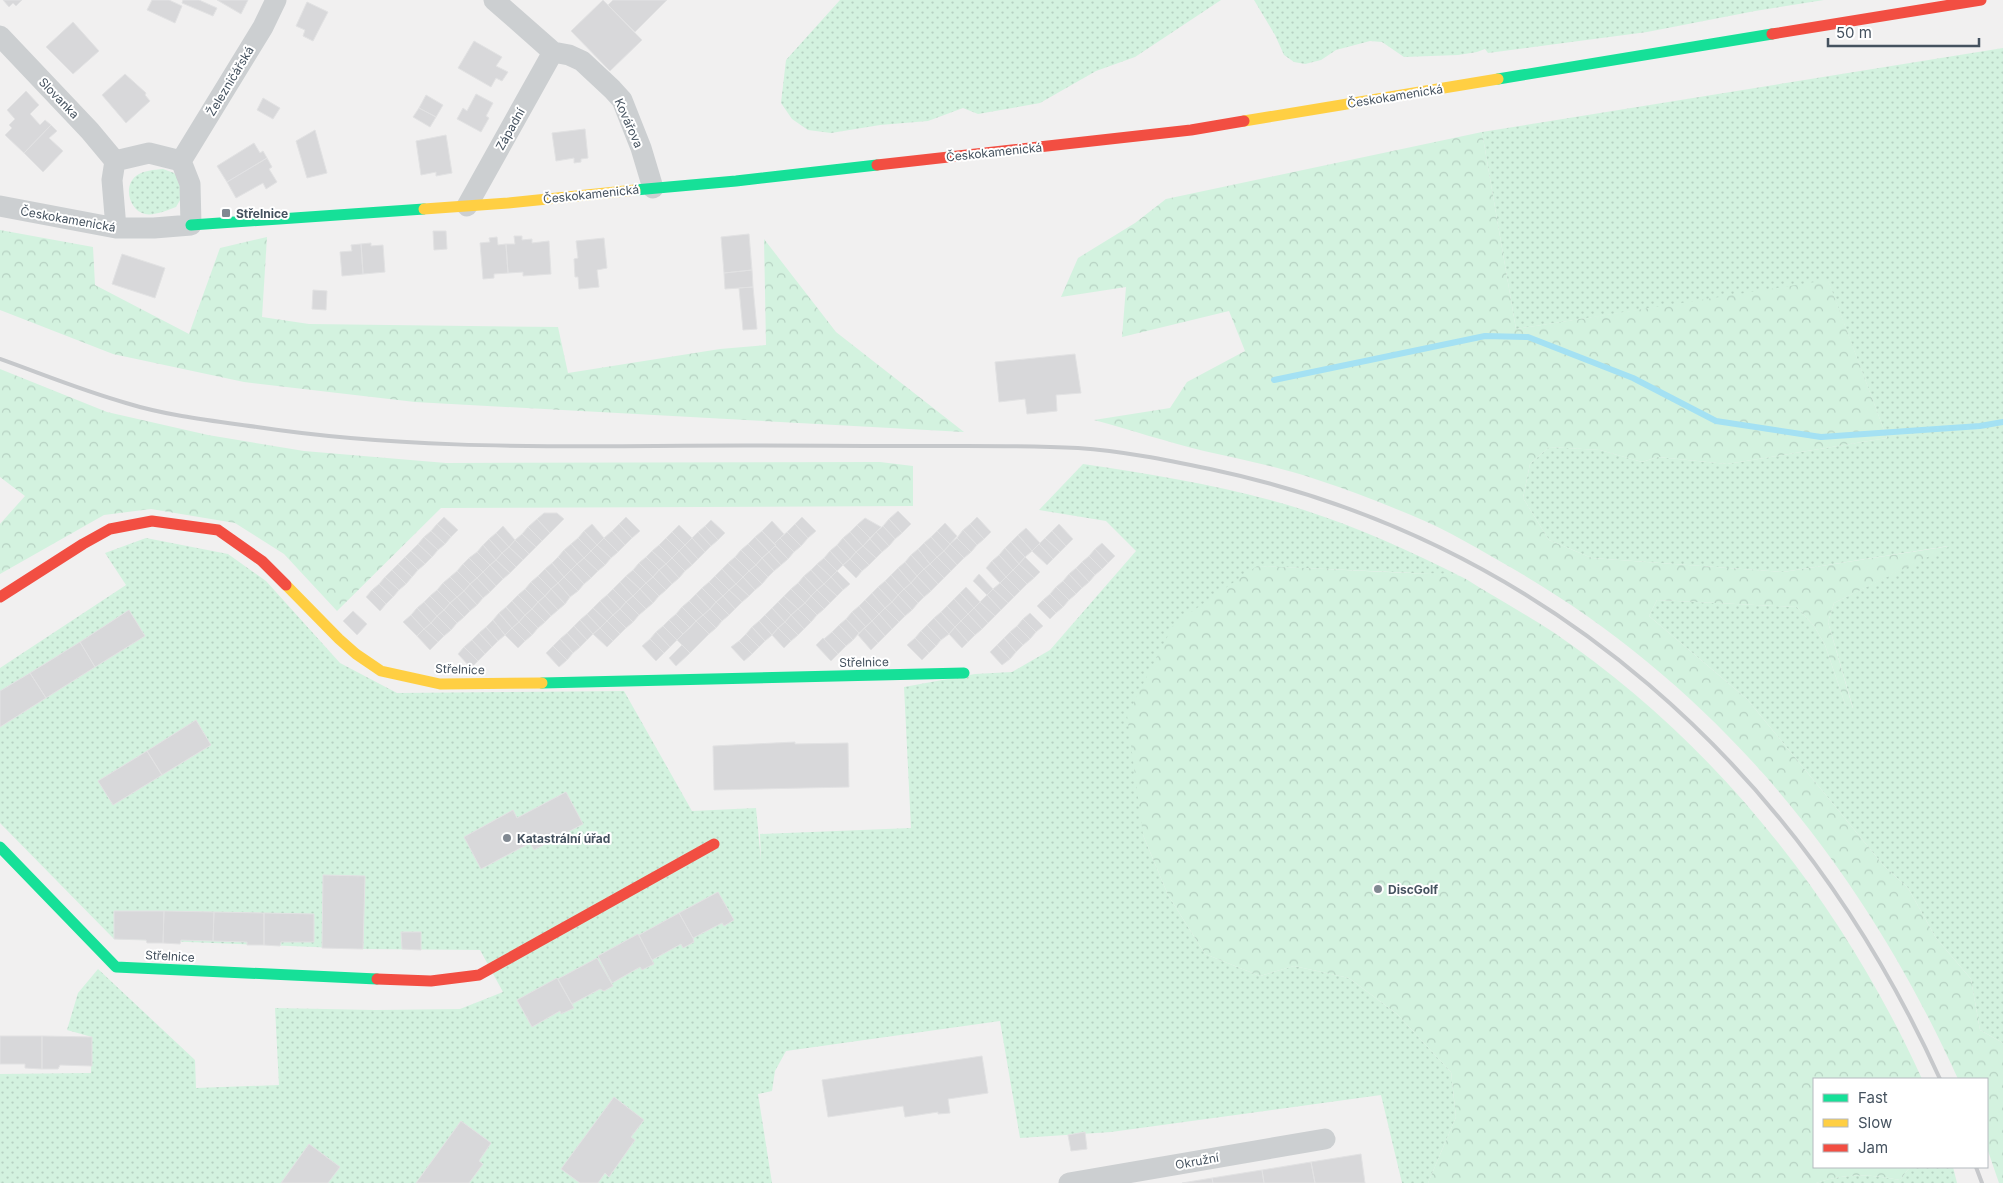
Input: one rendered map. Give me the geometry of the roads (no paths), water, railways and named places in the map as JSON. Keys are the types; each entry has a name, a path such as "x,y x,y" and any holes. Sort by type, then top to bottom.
{"street":[{"name":"Železničářská","path":"181,161 263,27 276,0"},
{"name":"Kovářova","path":"494,0 553,52 569,55 582,62 612,88 622,100 641,148 653,188"},
{"name":"Českokamenická","path":"0,206 116,228 154,228 467,206 736,181 1191,130 1981,0"},
{"name":"Slovanka","path":"0,36 116,161"},
{"name":"Západní","path":"467,206 553,52"},
{"path":"116,228 112,180 116,161 149,153 181,161 190,184 191,225"},
{"name":"Střelnice","path":"0,597 110,529 152,521 218,530 262,561 339,640 356,654 381,671 418,680 440,684 518,684 964,674"},
{"name":"Střelnice","path":"0,847 116,967 431,981 479,975 714,844"},
{"name":"Okružní","path":"1069,1183 1326,1139"}],"waterway":[{"path":"1274,380 1485,336 1528,337 1633,378 1716,421 1821,437 1980,426 2003,422"}],"railway":[{"path":"0,359 142,408 191,418 307,434 356,439 506,446 1037,446 1095,449 1210,469 1333,503 1447,551 1552,612 1649,685 1736,769 1814,863 1882,967 1939,1078"},
{"path":"1976,1168 1982,1183"}],"place":[{"name":"Střelnice","path":"226,213"},
{"name":"Katastrální úřad","path":"507,838"},
{"name":"DiscGolf","path":"1378,889"}]}
